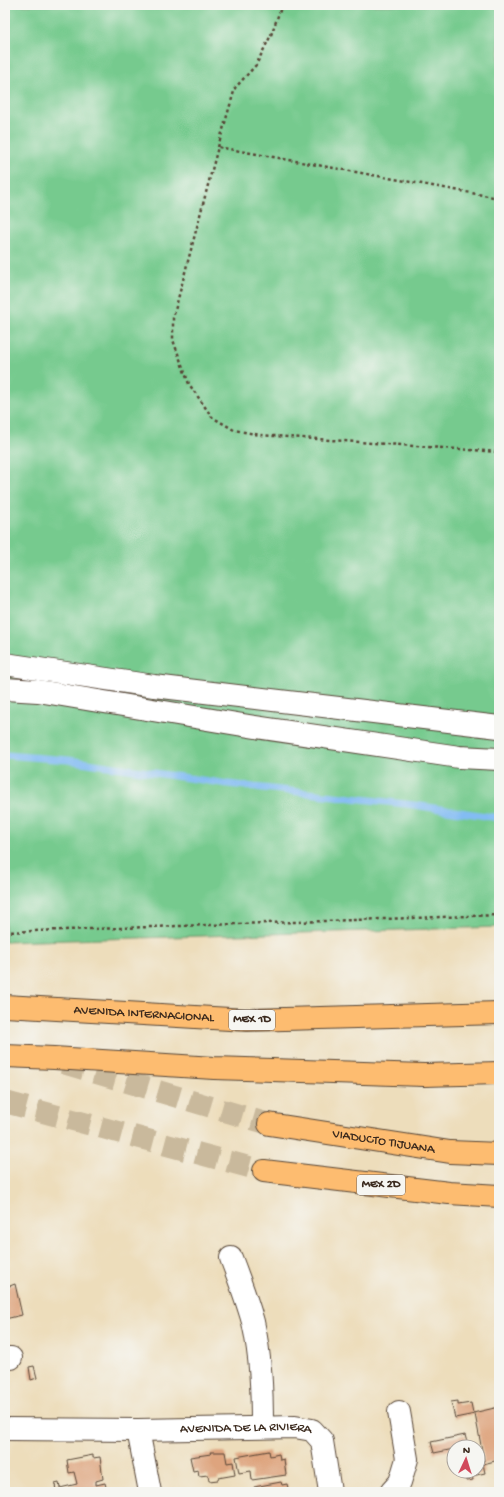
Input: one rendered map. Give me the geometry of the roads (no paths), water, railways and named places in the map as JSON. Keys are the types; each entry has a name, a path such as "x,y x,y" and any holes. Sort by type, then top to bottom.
{"highway":[{"name":"AVENIDA INTERNACIONAL","path":"5,1006 247,1020 499,1013"},
{"path":"5,1056 214,1068 408,1074 499,1073"},
{"name":"VIADUCTO TIJUANA","path":"269,1124 450,1152 499,1154"},
{"name":"MEX 2D","path":"264,1171 449,1192 499,1196"}],"street":[{"path":"5,664 162,687 499,727"},
{"path":"5,689 38,691 249,726 452,756 499,759"},
{"path":"231,1258 244,1290 253,1324 259,1358 262,1393 262,1427"},
{"path":"391,1492 400,1482 407,1459 400,1412"},
{"name":"AVENIDA DE LA RIVIERA","path":"5,1429 138,1430 295,1427 312,1430 322,1441 330,1492"},
{"path":"138,1430 150,1492"}],"waterway":[{"path":"5,755 68,760 228,784 414,805 499,818"}],"tunnel":[{"path":"63,1063 269,1124"},
{"path":"5,1102 264,1171"}]}
